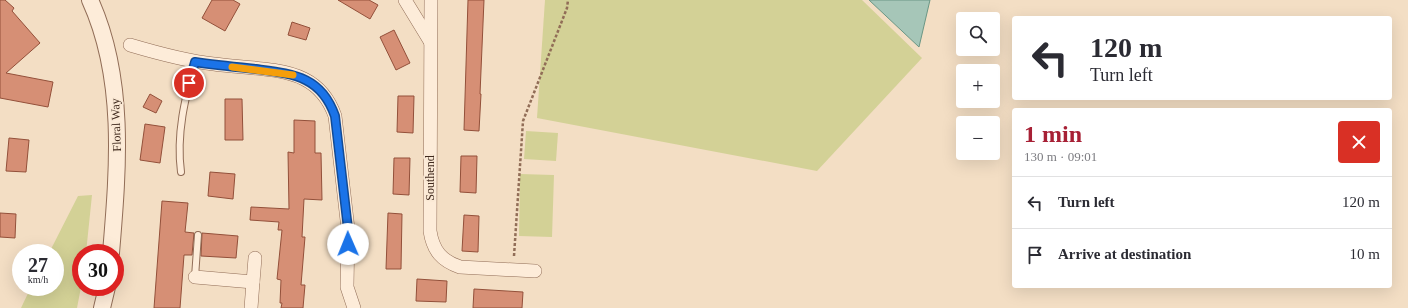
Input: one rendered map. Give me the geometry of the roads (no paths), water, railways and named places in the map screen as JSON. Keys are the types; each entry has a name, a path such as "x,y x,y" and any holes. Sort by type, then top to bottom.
{"street":[{"name":"Floral Way","path":"90,0 106,49 115,91 117,178 113,244"},
{"path":"405,0 430,41"},
{"name":"Southend","path":"431,0 430,232 432,241 438,254 452,264 470,269 534,271"},
{"path":"130,45 195,62 297,76 314,84 322,91 328,99 335,116 348,229 347,287 354,308"},
{"path":"251,308 255,258"},
{"path":"195,277 253,282"},
{"path":"102,308 105,296"}],"lane":[{"path":"181,172 179,156 183,107 195,62"},
{"path":"195,277 198,235"}]}
